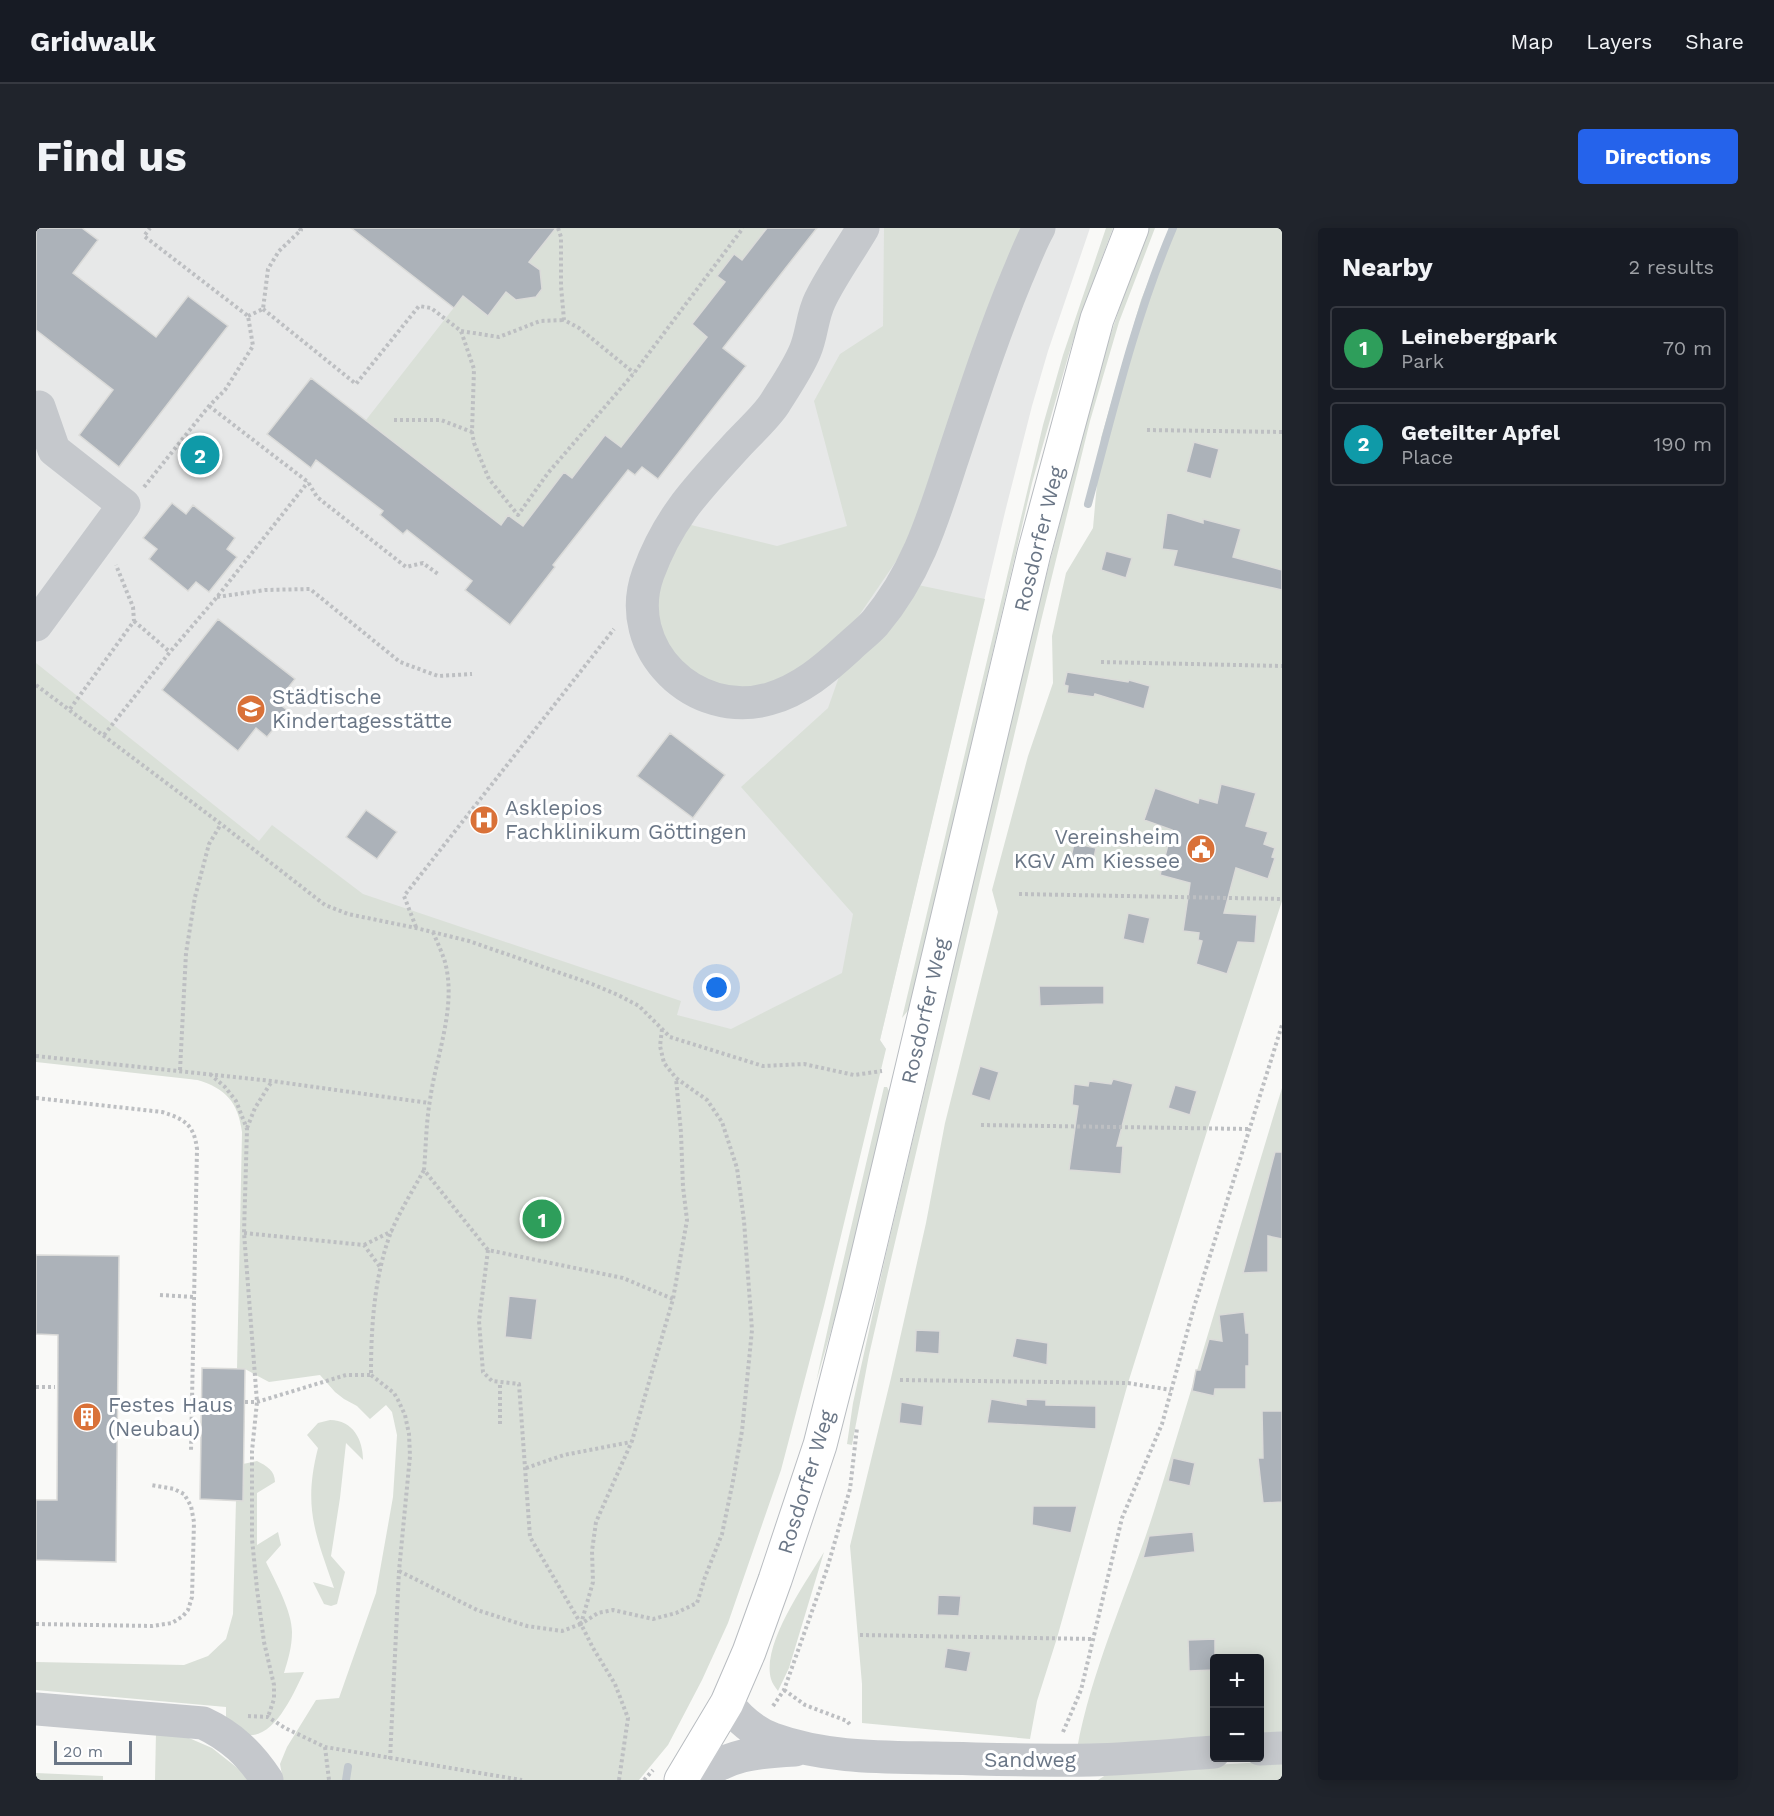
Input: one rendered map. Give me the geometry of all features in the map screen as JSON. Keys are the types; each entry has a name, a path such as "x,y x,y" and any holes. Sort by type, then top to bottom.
{"main road":[{"name":"Rosdorfer Weg","path":"681,1780 727,1704 749,1652 820,1445 859,1292 1034,553 1097,319 1132,228"}],"street":[{"path":"863,228 819,302 805,351 773,406 679,511 663,537 647,577 642,606 651,646 672,676 708,696 729,702 750,702 769,699 793,689 821,672 873,625 902,587 926,539 1005,306 1039,228"},
{"path":"36,625 124,505 54,450 39,407"},
{"name":"Sandweg","path":"727,1704 743,1722 754,1730 772,1739 809,1750 860,1755 1052,1760 1210,1752"},
{"name":"Sandweg","path":"727,1704 760,1714 817,1743 860,1755"},
{"path":"36,1708 203,1723 221,1731 236,1744 256,1763 267,1780"},
{"path":"1264,1749 1282,1748"},
{"path":"696,1780 714,1767 746,1754 809,1750"}],"path":[{"path":"124,505 132,502 209,406 225,390 253,346 248,316 144,236 150,228"},
{"path":"262,309 268,269 279,251 301,230 299,228"},
{"path":"558,228 561,237 564,320"},
{"path":"461,331 474,369 472,432 474,443 489,479 518,515 548,473 634,373 743,228"},
{"path":"262,309 356,384 420,306 431,308 461,331 499,337 540,321 564,320 579,328 634,373"},
{"path":"248,316 262,309"},
{"path":"209,406 308,482 317,497 406,567 423,563 438,574"},
{"path":"394,420 441,420 472,432"},
{"path":"1147,430 1282,432"},
{"path":"104,735 308,482"},
{"path":"70,709 134,621 133,607 103,534"},
{"path":"217,597 265,590 310,589 400,662 438,676 472,674"},
{"path":"134,621 170,652"},
{"path":"416,928 404,896 619,623"},
{"path":"1101,662 1282,666"},
{"path":"36,685 325,905 348,914 469,941 618,995 639,1006 670,1037 763,1066 804,1064 854,1075 885,1070 909,1075"},
{"path":"180,1070 186,953 195,897 209,844 221,824"},
{"path":"1019,894 1282,899"},
{"path":"371,1375 371,1336 380,1268 392,1231 424,1170 429,1103 449,1007 445,963 433,932"},
{"path":"1052,1760 1081,1689 1122,1518 1162,1424 1194,1307 1282,1025"},
{"path":"399,1571 477,1610 527,1626 562,1631 598,1613 613,1610 652,1619 676,1614 697,1603 722,1534 742,1431 752,1330 744,1221 737,1168 722,1122 707,1100 676,1078 664,1064 660,1046 662,1029"},
{"path":"36,1056 272,1081 429,1103"},
{"path":"210,1074 236,1101 247,1129"},
{"path":"580,1624 593,1582 592,1551 596,1522 632,1441 673,1299 687,1220 676,1078"},
{"path":"268,1717 274,1699 274,1685 264,1642 256,1589 252,1539 252,1451 256,1402 244,1233 247,1129 255,1108 272,1081"},
{"path":"36,1098 162,1112 180,1118 191,1128 195,1136 191,1451"},
{"path":"981,1125 1249,1129"},
{"path":"424,1170 488,1250 623,1278 673,1299"},
{"path":"244,1233 364,1245 392,1231"},
{"path":"364,1245 380,1268"},
{"path":"488,1250 479,1321 483,1372 492,1381 519,1384 530,1537 592,1648 615,1684 628,1718 619,1780"},
{"path":"160,1295 194,1297"},
{"path":"244,1402 256,1402 346,1375 371,1375 394,1393 405,1415 410,1456 399,1571 390,1759"},
{"path":"900,1380 1128,1383 1171,1390"},
{"path":"500,1382 500,1424"},
{"path":"36,1387 55,1387"},
{"path":"525,1468 564,1455 632,1441"},
{"path":"36,1624 152,1626 171,1623 188,1610 192,1597 194,1522 191,1506 184,1494 174,1489 150,1485"},
{"path":"860,1635 1093,1639"},
{"path":"784,1689 805,1705 847,1720 860,1755"},
{"path":"285,1728 325,1747 521,1780"},
{"path":"325,1747 329,1780"}],"shaded area":[{"name":"Asklepios Fachklinikum Göttingen","path":"36,228 1090,228 1048,351 1005,512 880,1040 886,1049 434,1127 36,1048"},
{"path":"543,228 766,228 742,260 734,254 717,276 725,282 692,324 707,337 621,447 605,435 572,478 564,472 547,494 530,531 509,515 501,525 366,420 463,296 488,316 506,292 516,301 522,294 528,299 536,297 542,289 541,282 529,262 551,235"},
{"path":"884,228 1025,228 912,538 847,633 791,678 738,691 689,675 659,633 657,580 687,524 777,546 847,526 814,401 840,354 883,326"},
{"path":"1106,228 1113,228 1083,309 1032,483 910,1008 902,1018 1043,425 1063,355"},
{"path":"1149,228 1155,228 1119,322 1090,421 892,1255 869,1355 852,1445 847,1444 853,1403 886,1254 1035,620 1099,369"},
{"path":"1170,228 1282,228 1282,901 1128,1383 1057,1638 1037,1701 1030,1739 862,1723 862,1684 850,1546 926,1223 945,1123 998,912 992,890 1028,756 1053,683 1052,636 1066,573 1093,528 1101,438 1141,300"},
{"path":"918,585 985,599 880,1040 886,1049 824,1306 781,1470 728,1623 702,1680 668,1745 639,1780 283,1780 280,1764 287,1747 316,1700 339,1698 376,1593 393,1497 397,1435 392,1412 386,1405 370,1419 357,1406 335,1392 320,1375 269,1382 245,1369 237,1369 242,1132 234,1105 223,1092 198,1080 36,1062 36,663 259,841 272,825 363,894 681,1001 677,1015 731,1029 842,973 853,914 741,787 828,708 840,674"},
{"path":"884,1087 887,1087 890,1093 841,1297 816,1382 835,1296"},
{"path":"1282,1088 1282,1736 1264,1738 1264,1654 1210,1654 1210,1740 1077,1749 1101,1658 1144,1541"},
{"path":"330,1420 345,1423 351,1427 359,1439 363,1453 363,1460 346,1443 331,1556 345,1572 337,1604 331,1606 324,1604 313,1582 334,1588 313,1519 312,1487 318,1448 307,1435 318,1423"},
{"path":"257,1461 270,1469 275,1478 275,1482 257,1493 257,1545 278,1532 281,1545 266,1562 282,1596 291,1624 291,1643 284,1673 304,1672 279,1717 261,1733 250,1735 238,1732 226,1724 226,1707 36,1690 36,1662 184,1665 208,1656 226,1639 233,1614 236,1500 243,1464"},
{"path":"824,1552 789,1668 778,1691 771,1679 770,1665 773,1648 787,1613"},
{"path":"156,1732 189,1738 212,1748 250,1780 155,1780"},
{"path":"1282,1761 1282,1780 1098,1780 1112,1771"},
{"path":"36,1773 103,1776 103,1780 36,1780"}],"building":[{"path":"36,228 82,228 98,240 73,273 156,337 188,296 228,326 119,467 79,435 113,390 36,330"},
{"path":"351,228 556,228 529,262 540,270 542,289 536,297 516,300 506,292 488,316 463,296 454,308"},
{"path":"767,228 817,228 723,348 746,366 658,479 642,467 635,475 628,470 553,565 555,567 510,625 465,590 472,581 407,530 403,534 380,515 383,511 316,460 311,468 267,434 311,378 501,525 508,515 523,526 564,472 572,478 605,435 621,447 707,337 692,324 725,282 717,276 734,254 742,260"},
{"path":"1194,442 1219,449 1211,479 1186,472"},
{"path":"172,503 186,514 193,505 235,538 227,549 237,557 209,592 196,582 188,591 149,559 157,549 143,538"},
{"path":"1167,512 1203,523 1203,519 1241,529 1233,557 1282,570 1282,590 1173,566 1177,551 1162,549"},
{"path":"1106,551 1132,558 1126,578 1101,570"},
{"path":"218,619 295,679 277,702 288,711 267,737 256,728 238,751 162,690"},
{"path":"1067,672 1128,682 1129,680 1150,686 1144,709 1095,694 1094,697 1067,693 1068,686 1064,685"},
{"path":"670,733 725,775 693,818 637,776"},
{"path":"1221,784 1256,793 1246,826 1268,832 1264,844 1275,848 1272,857 1275,858 1268,879 1236,868 1224,913 1257,915 1255,943 1238,942 1227,974 1196,964 1202,941 1198,940 1199,933 1183,931 1190,883 1160,875 1172,830 1144,820 1155,788 1198,803 1199,798 1217,803"},
{"path":"366,810 397,832 377,859 346,837"},
{"path":"1074,843 1096,848 1092,868 1070,863"},
{"path":"1128,913 1150,918 1144,944 1123,939"},
{"path":"1039,986 1104,986 1104,1004 1040,1006"},
{"path":"980,1066 999,1072 990,1101 971,1095"},
{"path":"1113,1079 1133,1084 1117,1146 1123,1146 1121,1174 1069,1170 1078,1106 1072,1105 1074,1084 1088,1086 1089,1081 1111,1084"},
{"path":"1175,1085 1197,1091 1190,1115 1168,1108"},
{"path":"1275,1152 1282,1152 1282,1239 1268,1236 1268,1272 1243,1273"},
{"name":"Festes Haus (Neubau)","path":"36,1255 119,1256 116,1562 36,1560 36,1500 57,1500 58,1335 36,1334"},
{"path":"509,1296 537,1299 532,1340 505,1337"},
{"path":"1244,1312 1246,1333 1249,1333 1246,1389 1215,1389 1214,1396 1192,1391 1196,1370 1200,1370 1209,1339 1222,1341 1219,1315"},
{"path":"916,1330 940,1331 939,1354 915,1352"},
{"path":"1016,1338 1048,1343 1047,1365 1012,1357"},
{"path":"202,1368 245,1369 243,1501 200,1499"},
{"path":"991,1399 1026,1405 1026,1399 1046,1400 1046,1405 1096,1406 1096,1429 987,1423"},
{"path":"901,1402 924,1406 922,1426 899,1423"},
{"path":"1262,1411 1282,1411 1282,1502 1263,1503 1258,1458 1263,1458"},
{"path":"1173,1458 1195,1463 1190,1486 1168,1481"},
{"path":"1033,1506 1077,1506 1071,1533 1032,1525"},
{"path":"1193,1532 1195,1552 1143,1558 1149,1536"},
{"path":"938,1595 961,1596 959,1616 937,1615"},
{"path":"1215,1639 1215,1654 1210,1654 1210,1670 1189,1671 1188,1640"},
{"path":"947,1648 971,1652 967,1672 944,1668"}],"waterway":[{"path":"1088,504 1136,330 1173,228"},
{"path":"346,1780 348,1767"}],"place":[{"name":"Geteilter Apfel","path":"200,455"},
{"name":"Städtische Kindertagesstätte","path":"251,709"},
{"name":"Asklepios Fachklinikum Göttingen","path":"484,820"},
{"name":"Vereinsheim KGV Am Kiessee","path":"1201,849"},
{"name":"Leinebergpark","path":"542,1219"},
{"name":"Festes Haus (Neubau)","path":"87,1417"}]}
